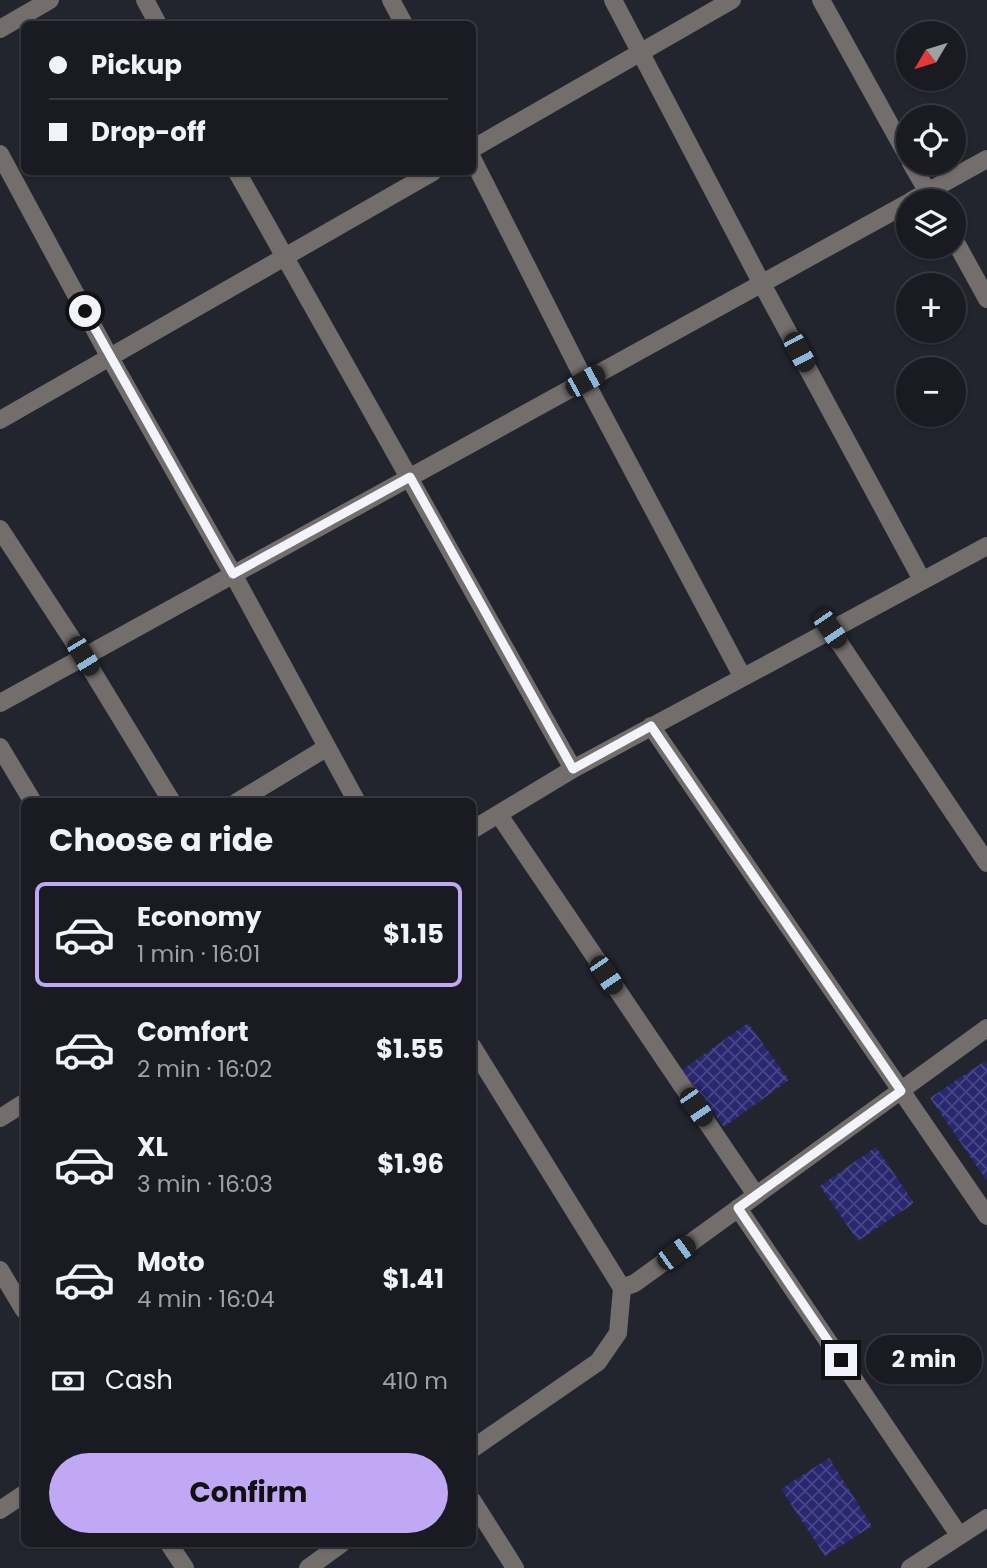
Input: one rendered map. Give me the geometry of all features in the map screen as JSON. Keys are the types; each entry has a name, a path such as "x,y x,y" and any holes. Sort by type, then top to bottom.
{"street":[{"path":"0,29 50,0"},
{"path":"145,0 156,21"},
{"path":"391,0 402,21"},
{"path":"613,0 761,284 922,580"},
{"path":"476,147 732,0"},
{"path":"821,0 896,136"},
{"path":"0,154 355,798"},
{"path":"942,189 987,159"},
{"path":"476,166 585,381 742,676"},
{"path":"239,175 573,769"},
{"path":"0,420 428,175"},
{"path":"0,703 896,210"},
{"path":"965,259 987,299"},
{"path":"0,529 83,656 170,798"},
{"path":"476,828 651,726 987,546"},
{"path":"830,629 987,863"},
{"path":"651,726 987,1216"},
{"path":"0,747 31,798"},
{"path":"243,798 326,748"},
{"path":"499,814 756,1195"},
{"path":"622,1288 635,1283 987,1028"},
{"path":"476,1052 622,1288 618,1333 598,1362 476,1446"},
{"path":"0,1118 21,1105"},
{"path":"738,1208 959,1535"},
{"path":"0,1270 21,1305"},
{"path":"0,1510 21,1496"},
{"path":"476,1506 515,1568"},
{"path":"910,1568 987,1518"},
{"path":"171,1547 185,1568"},
{"path":"308,1568 337,1547"}],"building":[{"path":"748,1023 789,1080 724,1127 682,1070"},
{"path":"985,1061 987,1065 987,1181 930,1098"},
{"path":"876,1147 914,1203 858,1241 820,1186"},
{"path":"829,1458 872,1526 825,1556 781,1489"}],"route":[{"path":"85,311 233,574 410,477 573,769 651,726 901,1091 738,1208 841,1360"}]}
